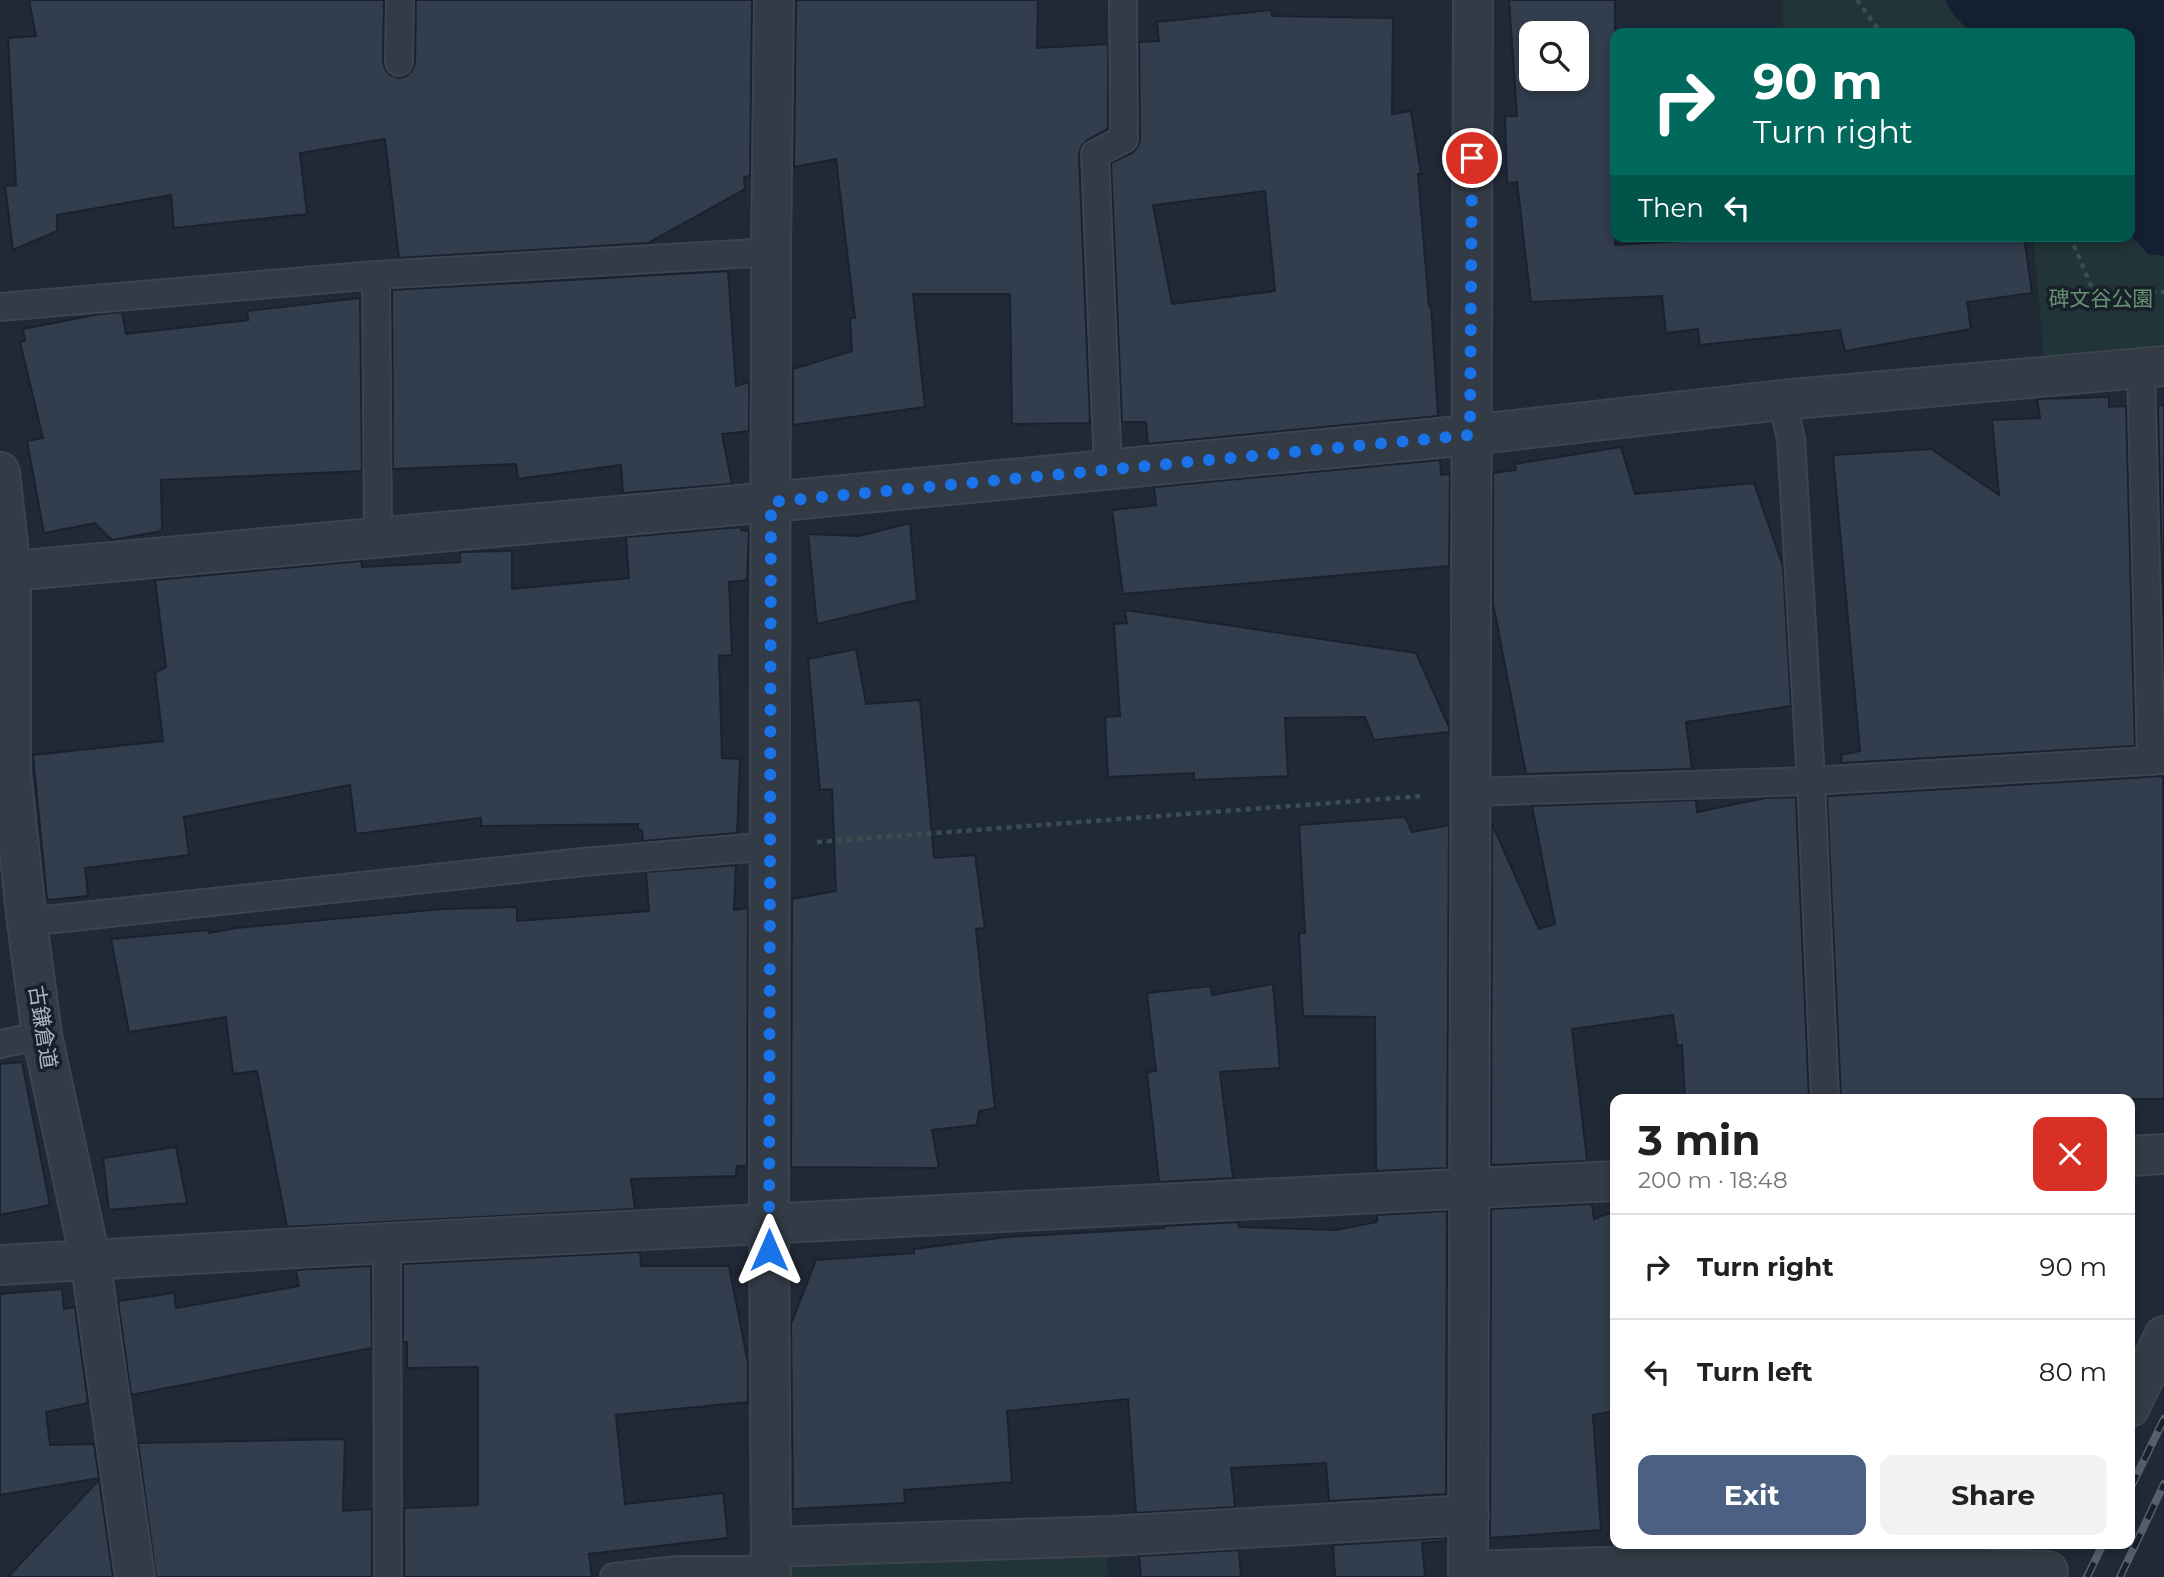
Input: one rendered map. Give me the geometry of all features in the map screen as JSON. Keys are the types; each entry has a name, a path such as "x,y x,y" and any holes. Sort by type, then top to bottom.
{"street":[{"path":"774,0 769,1223 771,1565 1111,1536 1469,1515"},
{"path":"1473,0 1468,1574 1777,1562 2052,1564"},
{"path":"6,572 771,502 1470,435 1782,400 2153,367"},
{"name":"古鎌倉道","path":"0,472 6,572 5,773 42,1035 90,1258 135,1577"},
{"path":"2135,1156 2164,1154"},
{"path":"0,1265 387,1242 1610,1181"},
{"path":"2135,1397 2164,1336"}],"lane":[{"path":"399,62 400,0"},
{"path":"1108,469 1096,154 1124,139 1124,0"},
{"path":"0,307 376,275 771,252"},
{"path":"376,275 378,538"},
{"path":"1471,792 1811,781 2157,761 2153,367"},
{"path":"1782,400 1791,439 1811,781 1825,1094"},
{"path":"27,922 583,862 771,846"},
{"path":"0,1044 42,1035"},
{"path":"387,1242 388,1577"},
{"path":"614,1577 678,1570 771,1565"}],"path":[{"path":"1857,0 1877,28"},
{"path":"2073,242 2095,295 2164,292"},
{"path":"771,846 1471,792"}],"green space":[{"name":"碑文谷公園","path":"1783,0 2164,0 2164,354 2045,369 2034,242 2135,242 2135,28 1783,28"},
{"path":"1105,1537 1108,1577 785,1577 785,1561"}],"water":[{"path":"1945,0 2164,0 2164,256 2148,254 2135,240 2135,28 1967,28 1954,16"}],"building":[{"path":"29,0 384,0 383,62 390,75 399,78 412,71 415,63 416,0 752,0 750,176 744,177 745,189 648,243 399,258 385,139 300,153 307,214 174,228 171,195 57,215 57,231 13,250 5,186 16,185 8,38 36,36"},
{"path":"796,0 1038,0 1037,48 1108,44 1108,129 1087,140 1079,155 1090,423 1012,424 1010,294 913,294 925,407 793,425 793,369 852,351 850,318 855,318 836,159 794,167"},
{"path":"1509,0 1615,0 1615,28 1610,28 1610,242 1615,242 1615,245 1666,242 2025,242 2032,293 1967,302 1971,329 1845,351 1840,330 1700,345 1698,329 1666,333 1662,296 1531,302 1517,182 1507,183 1505,116 1517,116"},
{"path":"1271,10 1272,16 1393,18 1392,114 1411,111 1421,174 1418,174 1429,306 1431,305 1438,416 1148,444 1146,422 1122,422 1111,163 1132,153 1140,140 1139,42 1159,41 1157,22","holes":["1265,191 1275,291 1172,304 1153,205"]},
{"path":"728,271 736,386 749,382 749,431 722,434 732,484 623,493 621,465 518,479 516,464 393,469 392,290"},
{"path":"360,298 362,471 161,480 162,531 112,540 95,523 44,533 27,441 43,438 20,342 25,341 23,329 122,312 126,334 248,320 247,311"},
{"path":"2109,397 2109,407 2126,406 2135,746 1842,763 1841,755 1860,751 1833,455 1931,449 1999,495 1992,420 2040,418 2037,399"},
{"path":"2158,405 2164,405 2164,653"},
{"path":"1621,447 1635,494 1754,483 1783,566 1791,706 1686,722 1692,769 1526,774 1493,603 1493,473 1516,470 1515,464"},
{"path":"1440,460 1441,475 1450,474 1449,566 1123,594 1112,510 1156,505 1154,487"},
{"path":"910,523 917,600 817,624 808,534 859,536"},
{"path":"740,527 741,530 749,531 747,580 729,582 732,655 719,656 722,758 740,759 737,833 643,841 642,830 638,830 638,824 481,826 481,818 356,834 350,785 184,817 189,855 85,868 88,896 47,900 33,755 163,741 155,673 166,667 155,580 361,561 362,567 460,562 460,552 512,551 512,589 629,578 626,537"},
{"path":"1125,610 1416,653 1449,732 1374,740 1365,717 1285,718 1288,776 1194,780 1194,773 1108,777 1105,717 1120,716 1114,624 1127,623"},
{"path":"856,649 866,704 920,700 934,858 975,855 985,928 976,929 995,1108 979,1111 977,1125 932,1130 939,1168 791,1167 792,899 836,891 832,789 820,790 808,659"},
{"path":"2163,776 2164,1099 2135,1099 2135,1094 1841,1094 1827,796"},
{"path":"1796,797 1809,1094 1685,1094 1682,1045 1677,1046 1673,1015 1572,1029 1587,1161 1491,1165 1492,824 1539,929 1555,924 1532,806 1696,800 1697,812 1766,798"},
{"path":"1405,817 1412,832 1449,825 1447,1168 1376,1171 1375,1017 1303,1016 1299,933 1305,933 1299,825"},
{"path":"736,865 734,910 748,908 747,1166 737,1166 736,1176 631,1179 635,1209 287,1227 257,1071 233,1074 226,1017 129,1032 111,939 209,930 209,933 236,928 443,909 517,907 517,921 649,911 646,872"},
{"path":"1273,984 1280,1068 1220,1072 1233,1178 1159,1182 1147,1072 1156,1071 1147,993 1211,986 1212,995"},
{"path":"22,1062 50,1205 0,1215 0,1064"},
{"path":"176,1147 187,1203 109,1210 103,1158"},
{"path":"1592,1204 1594,1219 1610,1213 1610,1412 1593,1415 1601,1530 1490,1538 1491,1209"},
{"path":"1447,1211 1446,1494 1329,1501 1326,1463 1231,1468 1235,1507 1136,1513 1128,1399 1007,1411 1012,1482 904,1490 905,1503 793,1509 791,1324 816,1260 914,1253 914,1249 1007,1237 1164,1226 1238,1222 1239,1227 1336,1230 1377,1222 1377,1215"},
{"path":"640,1252 641,1266 729,1266 748,1363 748,1402 616,1415 625,1504 723,1493 728,1538 589,1554 592,1577 404,1577 404,1508 478,1505 478,1367 407,1368 407,1342 403,1342 403,1264"},
{"path":"371,1266 372,1348 131,1395 118,1301 174,1293 176,1308 299,1286 296,1270"},
{"path":"62,1289 64,1309 75,1307 88,1403 46,1412 50,1445 94,1444 99,1478 0,1495 0,1294"},
{"path":"345,1439 343,1511 372,1509 372,1577 156,1577 138,1443"},
{"path":"99,1480 113,1577 8,1577"},
{"path":"1446,1538 1446,1541 1422,1543 1425,1577 1335,1577 1333,1545"},
{"path":"1239,1550 1241,1577 1141,1577 1139,1556"}],"railway":[{"path":"2135,1479 2164,1419"},
{"path":"2135,1545 2164,1484"},
{"path":"2087,1577 2101,1549"},
{"path":"2120,1577 2133,1549"}],"route":[{"path":"769,1250 771,502 1470,435 1472,158"}]}
